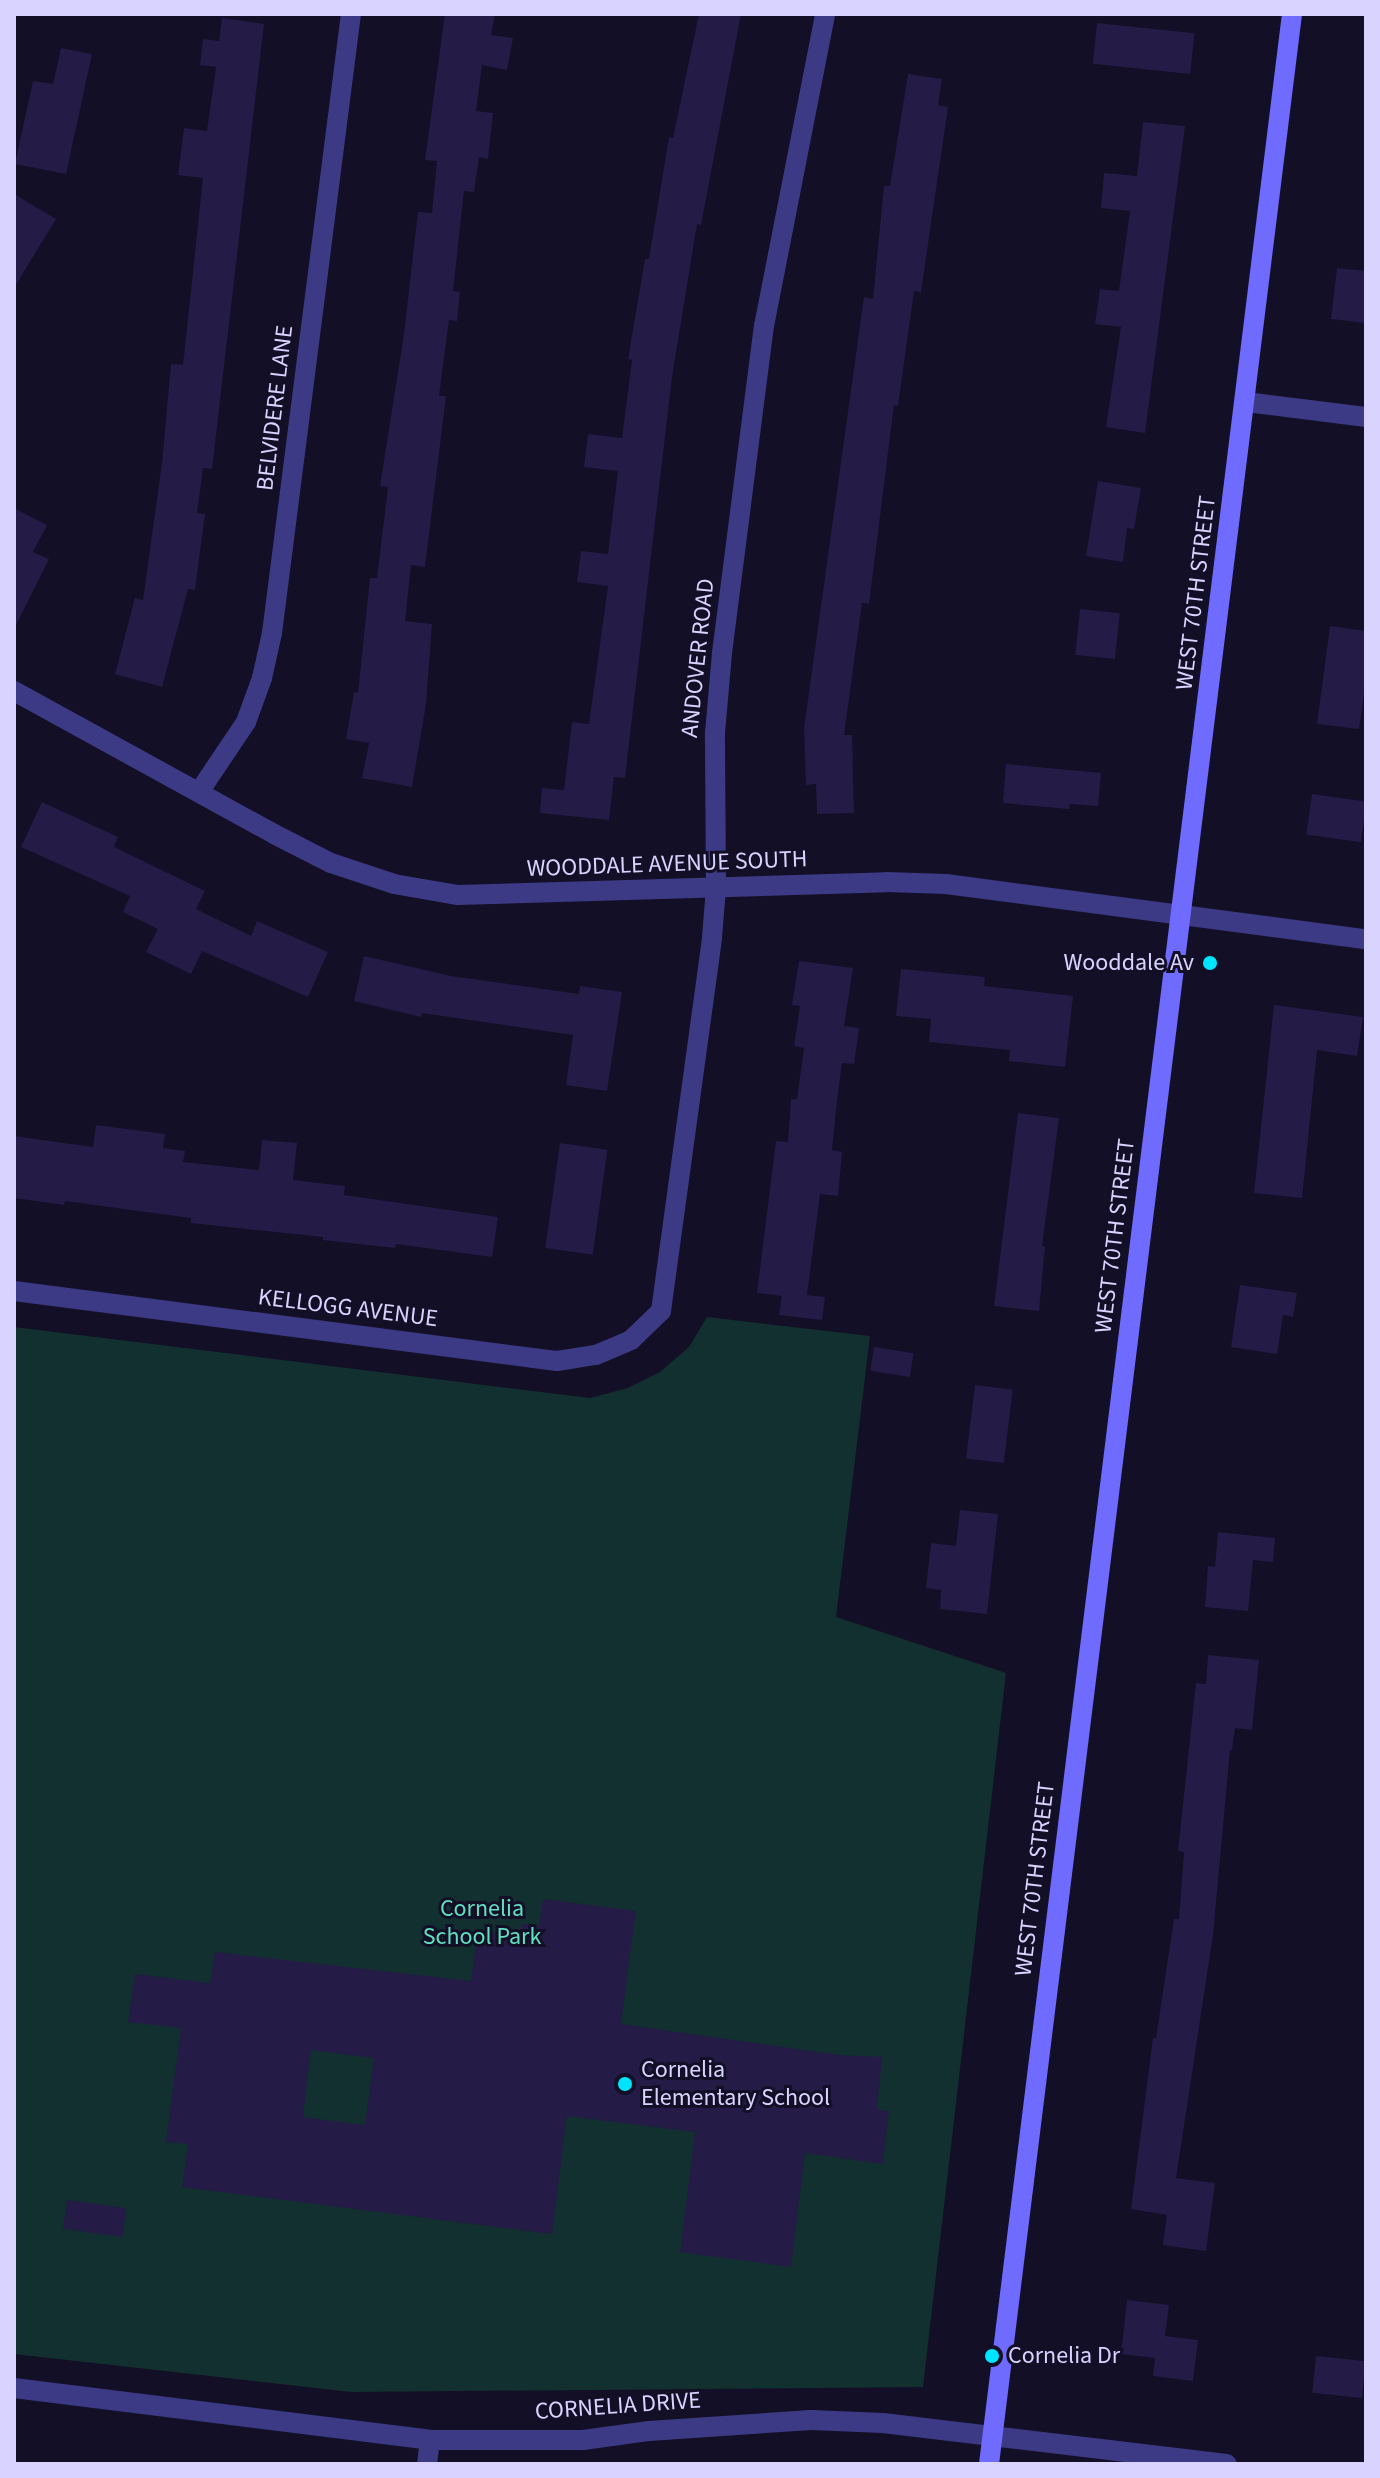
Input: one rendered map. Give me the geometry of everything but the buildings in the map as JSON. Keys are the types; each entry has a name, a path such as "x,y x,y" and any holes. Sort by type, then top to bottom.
{"street":[{"name":"BELVIDERE LANE","path":"199,792 246,722 262,678 272,633 351,14"},
{"name":"ANDOVER ROAD","path":"661,1311 712,937 716,888 715,733 722,653 764,326 825,14"},
{"name":"WEST 70TH STREET","path":"989,2464 1292,14"},
{"path":"1246,402 1366,417"},
{"name":"WOODDALE AVENUE SOUTH","path":"14,691 331,863 394,884 458,895 887,882 946,884 1366,939"},
{"name":"KELLOGG AVENUE","path":"14,1291 557,1361 596,1355 631,1340 661,1311"},
{"name":"CORNELIA DRIVE","path":"14,2388 430,2440 583,2440 781,2420 883,2423 1227,2464"},
{"path":"427,2464 430,2440"}],"green space":[{"name":"Cornelia School Park","path":"707,1317 870,1336 836,1617 1006,1673 923,2387 351,2392 14,2354 14,1327 590,1398 628,1388 660,1372 689,1347"}],"place":[{"name":"Wooddale Av","path":"1210,963"},
{"name":"Cornelia Elementary School","path":"625,2084"},
{"name":"Cornelia Dr","path":"992,2356"}]}
